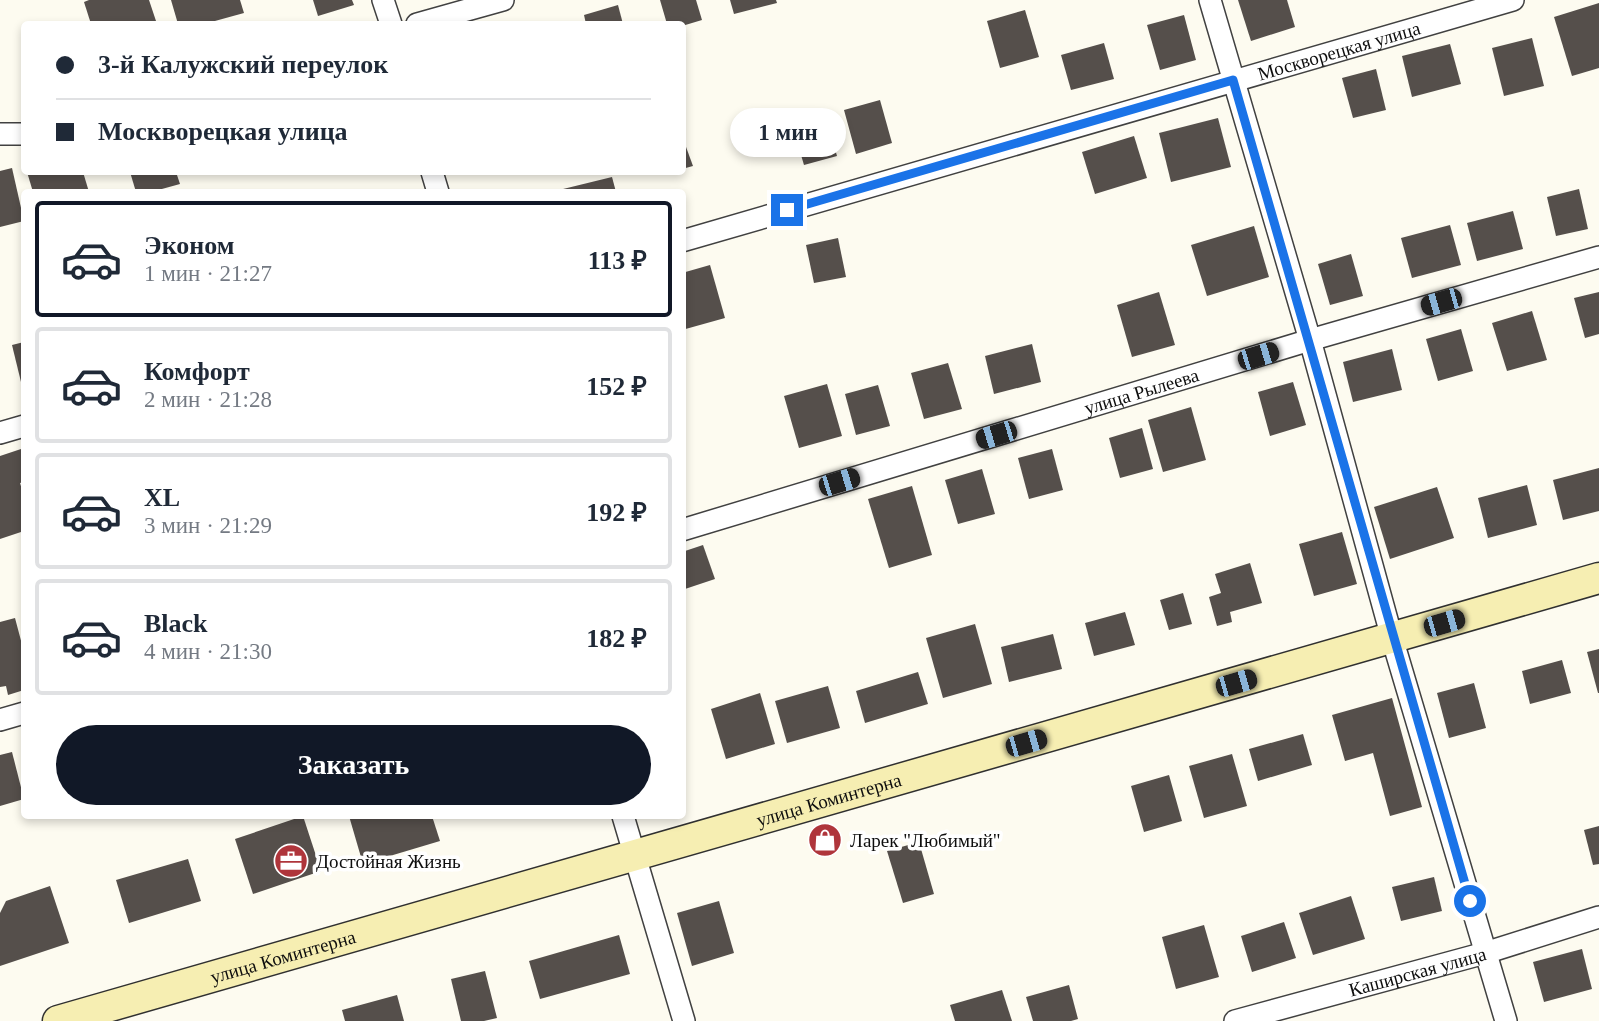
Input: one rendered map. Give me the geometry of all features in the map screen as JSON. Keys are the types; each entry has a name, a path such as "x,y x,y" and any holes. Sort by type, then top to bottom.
{"street":[{"path":"383,0 390,21"},
{"path":"428,21 503,0"},
{"path":"1210,0 1310,340 1392,638 1506,1021"},
{"name":"Москворецкая улица","path":"686,240 1513,0"},
{"path":"0,134 21,134"},
{"name":"улица Рылеева","path":"686,529 1310,340 1599,257"},
{"path":"0,433 21,427"},
{"name":"улица Коминтерна","path":"58,1021 1599,578"},
{"path":"0,720 21,714"},
{"path":"624,819 684,1021"},
{"name":"Каширская улица","path":"1235,1021 1485,953 1599,917"}],"building":[{"path":"149,0 156,21 90,21 84,2"},
{"path":"171,0 240,0 244,13 215,21 177,21"},
{"path":"313,0 352,0 354,5 318,16"},
{"path":"660,0 696,0 702,20 686,25 686,21 666,21"},
{"path":"730,0 776,0 777,3 734,14"},
{"path":"1238,0 1287,0 1295,27 1251,41"},
{"path":"1599,3 1599,68 1572,76 1554,17"},
{"path":"618,5 622,21 585,21 584,15"},
{"path":"1025,10 1039,57 1000,68 987,21"},
{"path":"1184,15 1196,60 1160,70 1147,25"},
{"path":"1532,38 1544,86 1504,96 1492,48"},
{"path":"1104,43 1114,79 1071,90 1061,55"},
{"path":"1450,44 1461,84 1412,97 1402,56"},
{"path":"1376,69 1386,110 1353,118 1342,78"},
{"path":"880,100 892,143 856,154 844,110"},
{"path":"825,115 837,156 804,165 792,125"},
{"path":"1218,118 1231,167 1171,182 1159,133"},
{"path":"1134,136 1147,178 1095,194 1082,152"},
{"path":"686,147 693,166 686,168"},
{"path":"12,168 21,208 21,222 0,227 0,171"},
{"path":"28,175 84,175 88,189 32,189"},
{"path":"131,175 177,175 180,184 162,189 135,189"},
{"path":"612,177 615,189 563,189"},
{"path":"1579,189 1588,229 1556,236 1547,197"},
{"path":"1513,211 1523,249 1477,261 1467,223"},
{"path":"1450,225 1461,265 1412,278 1401,238"},
{"path":"1254,226 1269,277 1207,296 1191,245"},
{"path":"838,238 846,277 814,283 806,245"},
{"path":"1351,254 1363,296 1330,305 1318,264"},
{"path":"710,265 725,318 686,329 686,272"},
{"path":"1159,292 1175,345 1132,357 1117,305"},
{"path":"1599,292 1599,334 1585,338 1574,298"},
{"path":"1532,311 1547,360 1507,371 1492,323"},
{"path":"1461,329 1473,371 1438,381 1426,339"},
{"path":"21,343 21,382 12,345"},
{"path":"1032,344 1041,382 994,394 985,356"},
{"path":"1392,349 1402,390 1353,402 1343,362"},
{"path":"948,363 962,409 924,419 911,373"},
{"path":"1293,382 1306,425 1270,436 1258,392"},
{"path":"827,384 842,436 799,448 784,396"},
{"path":"878,385 890,426 856,435 845,394"},
{"path":"1191,407 1206,460 1163,472 1148,420"},
{"path":"1142,428 1153,469 1120,478 1109,438"},
{"path":"21,449 21,532 0,539 0,456"},
{"path":"1052,449 1063,490 1029,499 1018,458"},
{"path":"1599,468 1599,511 1563,520 1553,480"},
{"path":"982,469 995,514 958,524 945,480"},
{"path":"1527,485 1537,525 1488,538 1478,498"},
{"path":"912,486 932,555 889,568 868,499"},
{"path":"1437,487 1454,538 1390,559 1374,507"},
{"path":"1342,532 1357,584 1314,596 1299,544"},
{"path":"703,545 715,579 686,589 686,551"},
{"path":"1250,563 1262,603 1230,612 1232,622 1217,626 1209,597 1221,593 1215,574"},
{"path":"1183,593 1192,624 1169,630 1160,600"},
{"path":"1125,612 1135,645 1094,656 1085,623"},
{"path":"15,618 21,641 21,691 8,695 6,686 0,687 0,622"},
{"path":"975,624 992,684 943,698 926,638"},
{"path":"1053,634 1062,669 1009,682 1001,647"},
{"path":"1599,649 1599,693 1598,693 1587,652"},
{"path":"1562,660 1571,693 1530,704 1522,671"},
{"path":"918,672 928,704 865,723 856,691"},
{"path":"1474,683 1486,728 1449,738 1437,693"},
{"path":"828,686 840,728 787,743 775,701"},
{"path":"760,693 775,744 726,759 711,709"},
{"path":"1392,698 1422,807 1390,816 1373,753 1345,761 1332,715"},
{"path":"1303,734 1312,765 1258,781 1249,749"},
{"path":"12,752 21,787 21,800 0,806 0,755"},
{"path":"1232,754 1247,806 1204,818 1189,766"},
{"path":"1169,775 1182,821 1144,832 1131,786"},
{"path":"294,819 304,819 321,871 253,894 235,839"},
{"path":"350,819 433,819 440,841 363,864"},
{"path":"1599,826 1599,864 1593,865 1584,830"},
{"path":"835,831 838,842 818,847 816,836"},
{"path":"919,842 934,894 903,903 887,851"},
{"path":"188,859 201,901 129,923 116,880"},
{"path":"1434,877 1442,911 1401,921 1392,887"},
{"path":"50,886 69,943 0,966 0,913 6,901"},
{"path":"1351,896 1365,939 1313,955 1299,913"},
{"path":"719,901 734,953 692,966 677,913"},
{"path":"1284,922 1296,958 1252,972 1241,936"},
{"path":"1204,925 1219,977 1176,989 1162,937"},
{"path":"619,935 630,974 540,999 529,961"},
{"path":"1582,949 1592,989 1544,1002 1533,962"},
{"path":"485,971 497,1018 461,1021 451,979"},
{"path":"1069,985 1078,1019 1033,1021 1026,997"},
{"path":"1002,990 1012,1021 955,1021 950,1005"},
{"path":"397,995 404,1021 345,1021 342,1010"}],"place":[{"name":"Ларек \"Любимый\"","path":"825,840"},
{"name":"Достойная Жизнь","path":"291,861"}],"route":[{"path":"787,210 1233,80 1470,901"}]}
